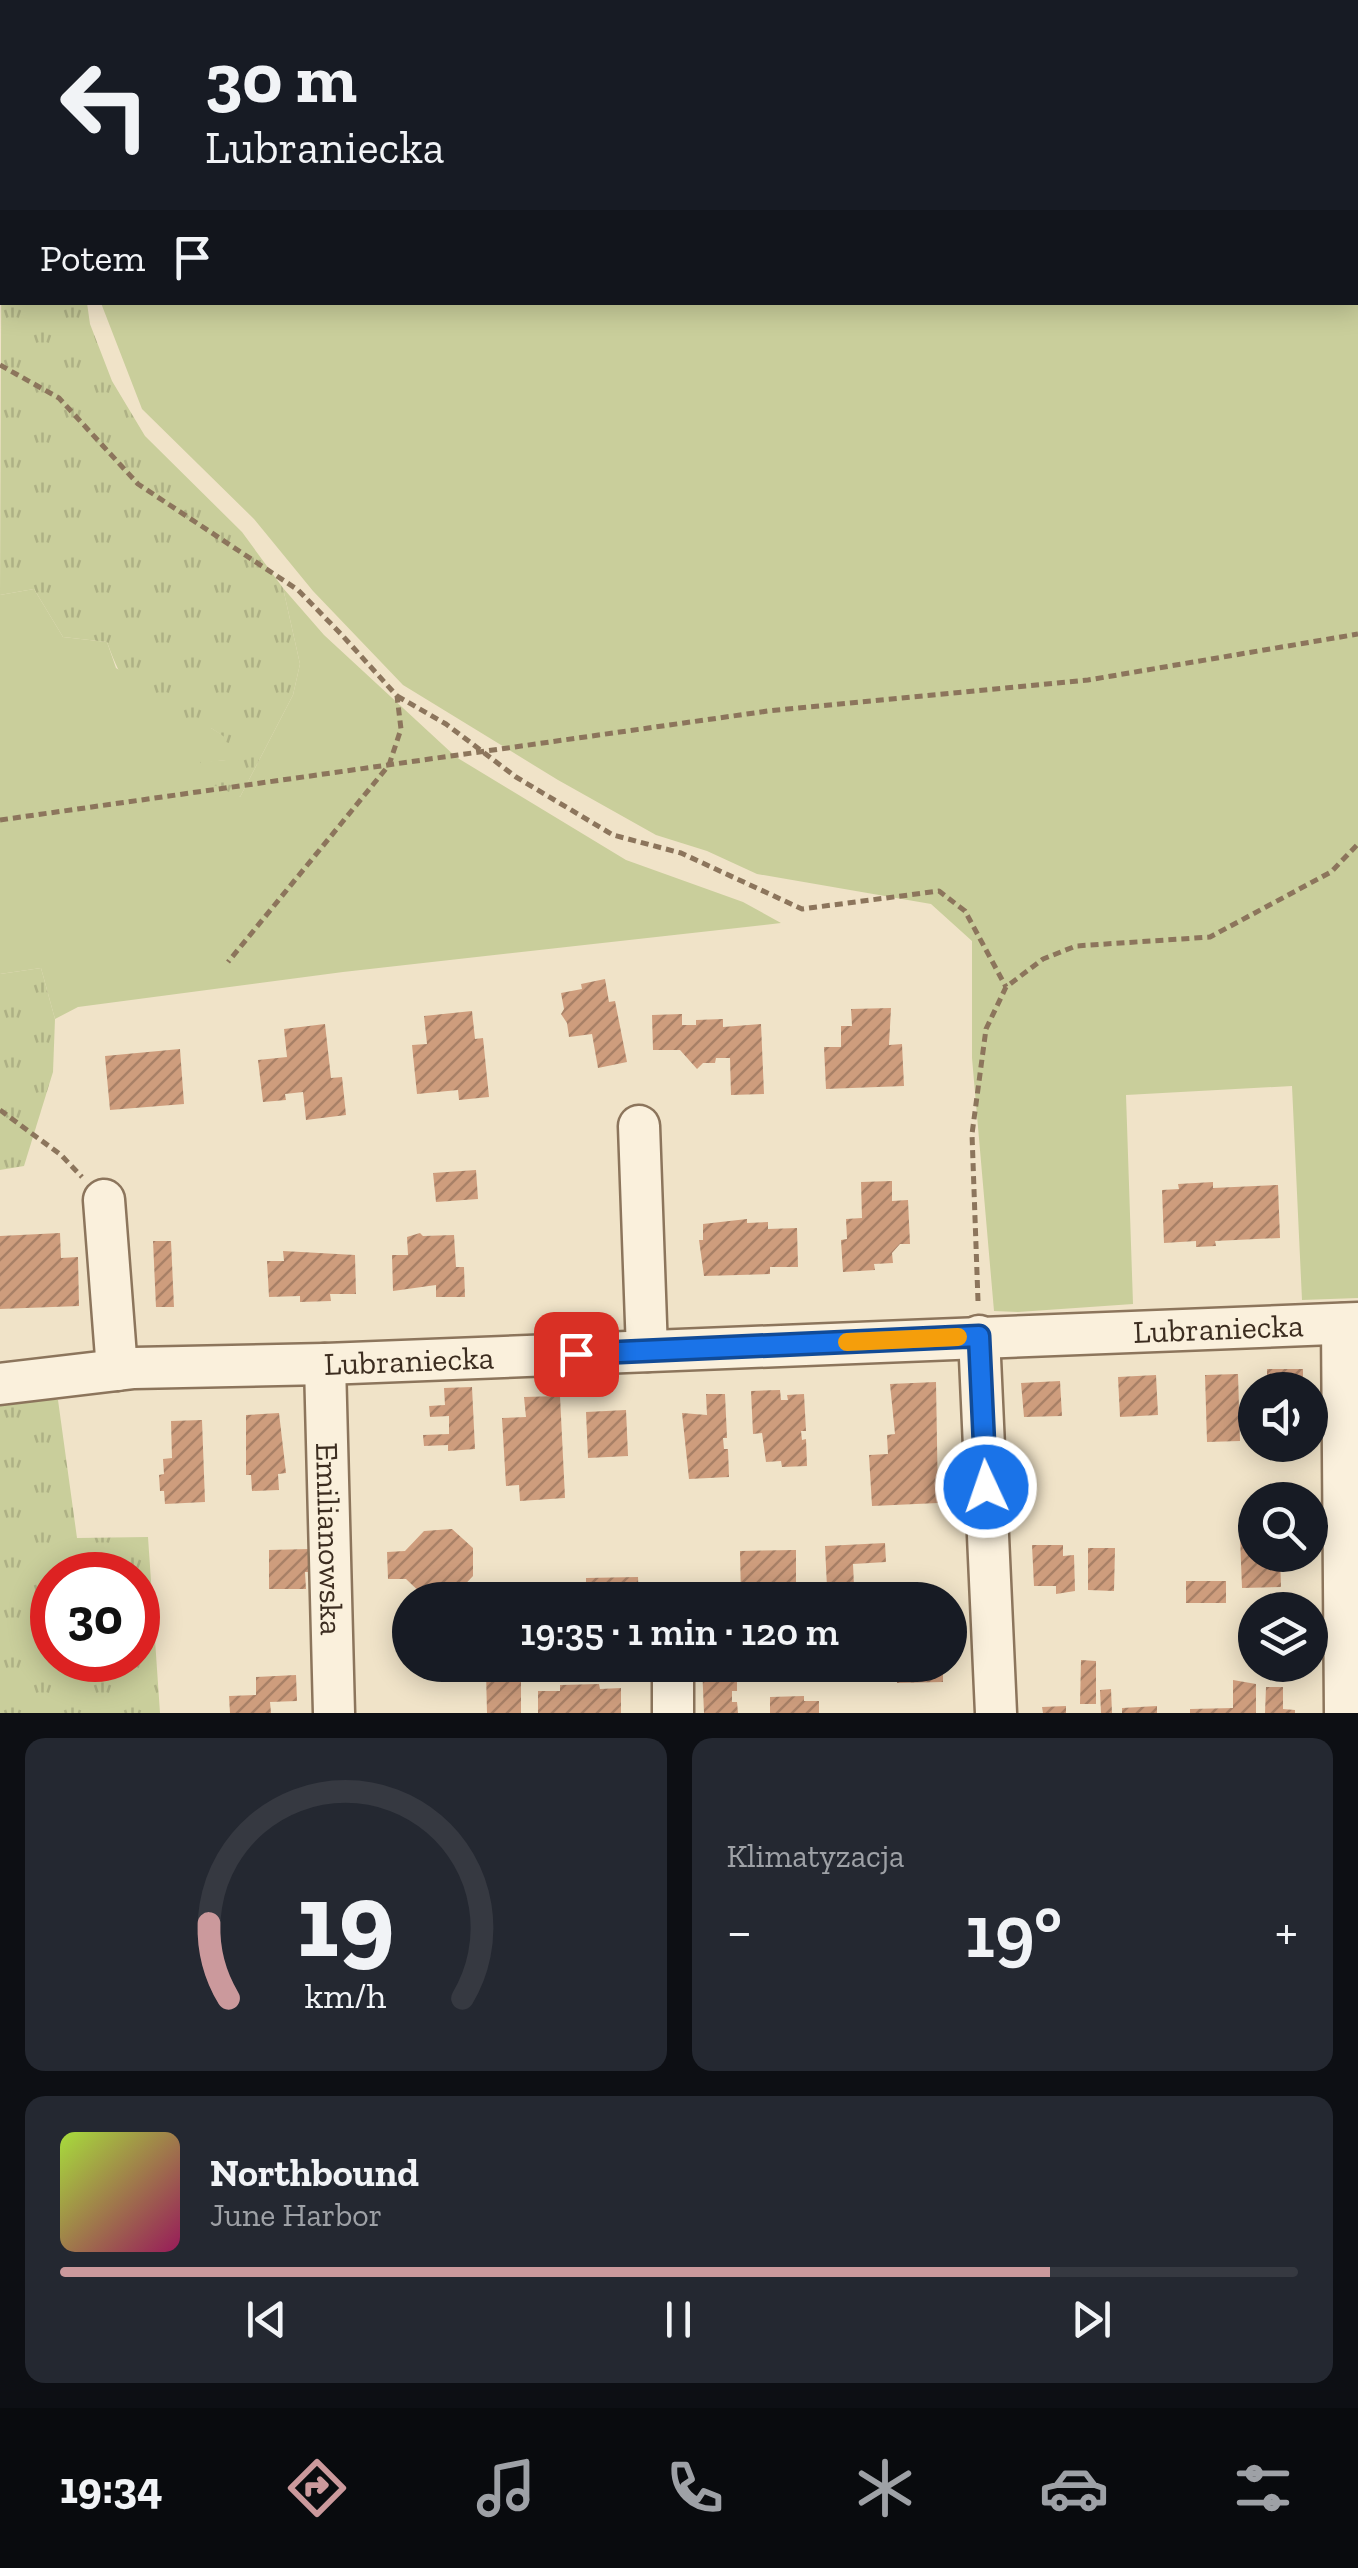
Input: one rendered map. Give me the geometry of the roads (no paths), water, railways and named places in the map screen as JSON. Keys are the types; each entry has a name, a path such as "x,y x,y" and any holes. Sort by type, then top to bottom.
{"street":[{"path":"639,1126 647,1350"},
{"path":"98,1193 117,1370"},
{"path":"1345,1713 1350,1324"},
{"name":"Lubraniecka","path":"0,1384 117,1370 1350,1324"},
{"path":"979,1336 996,1713"},
{"name":"Emilianowska","path":"326,1364 334,1713"},
{"path":"673,1682 673,1713"}]}
